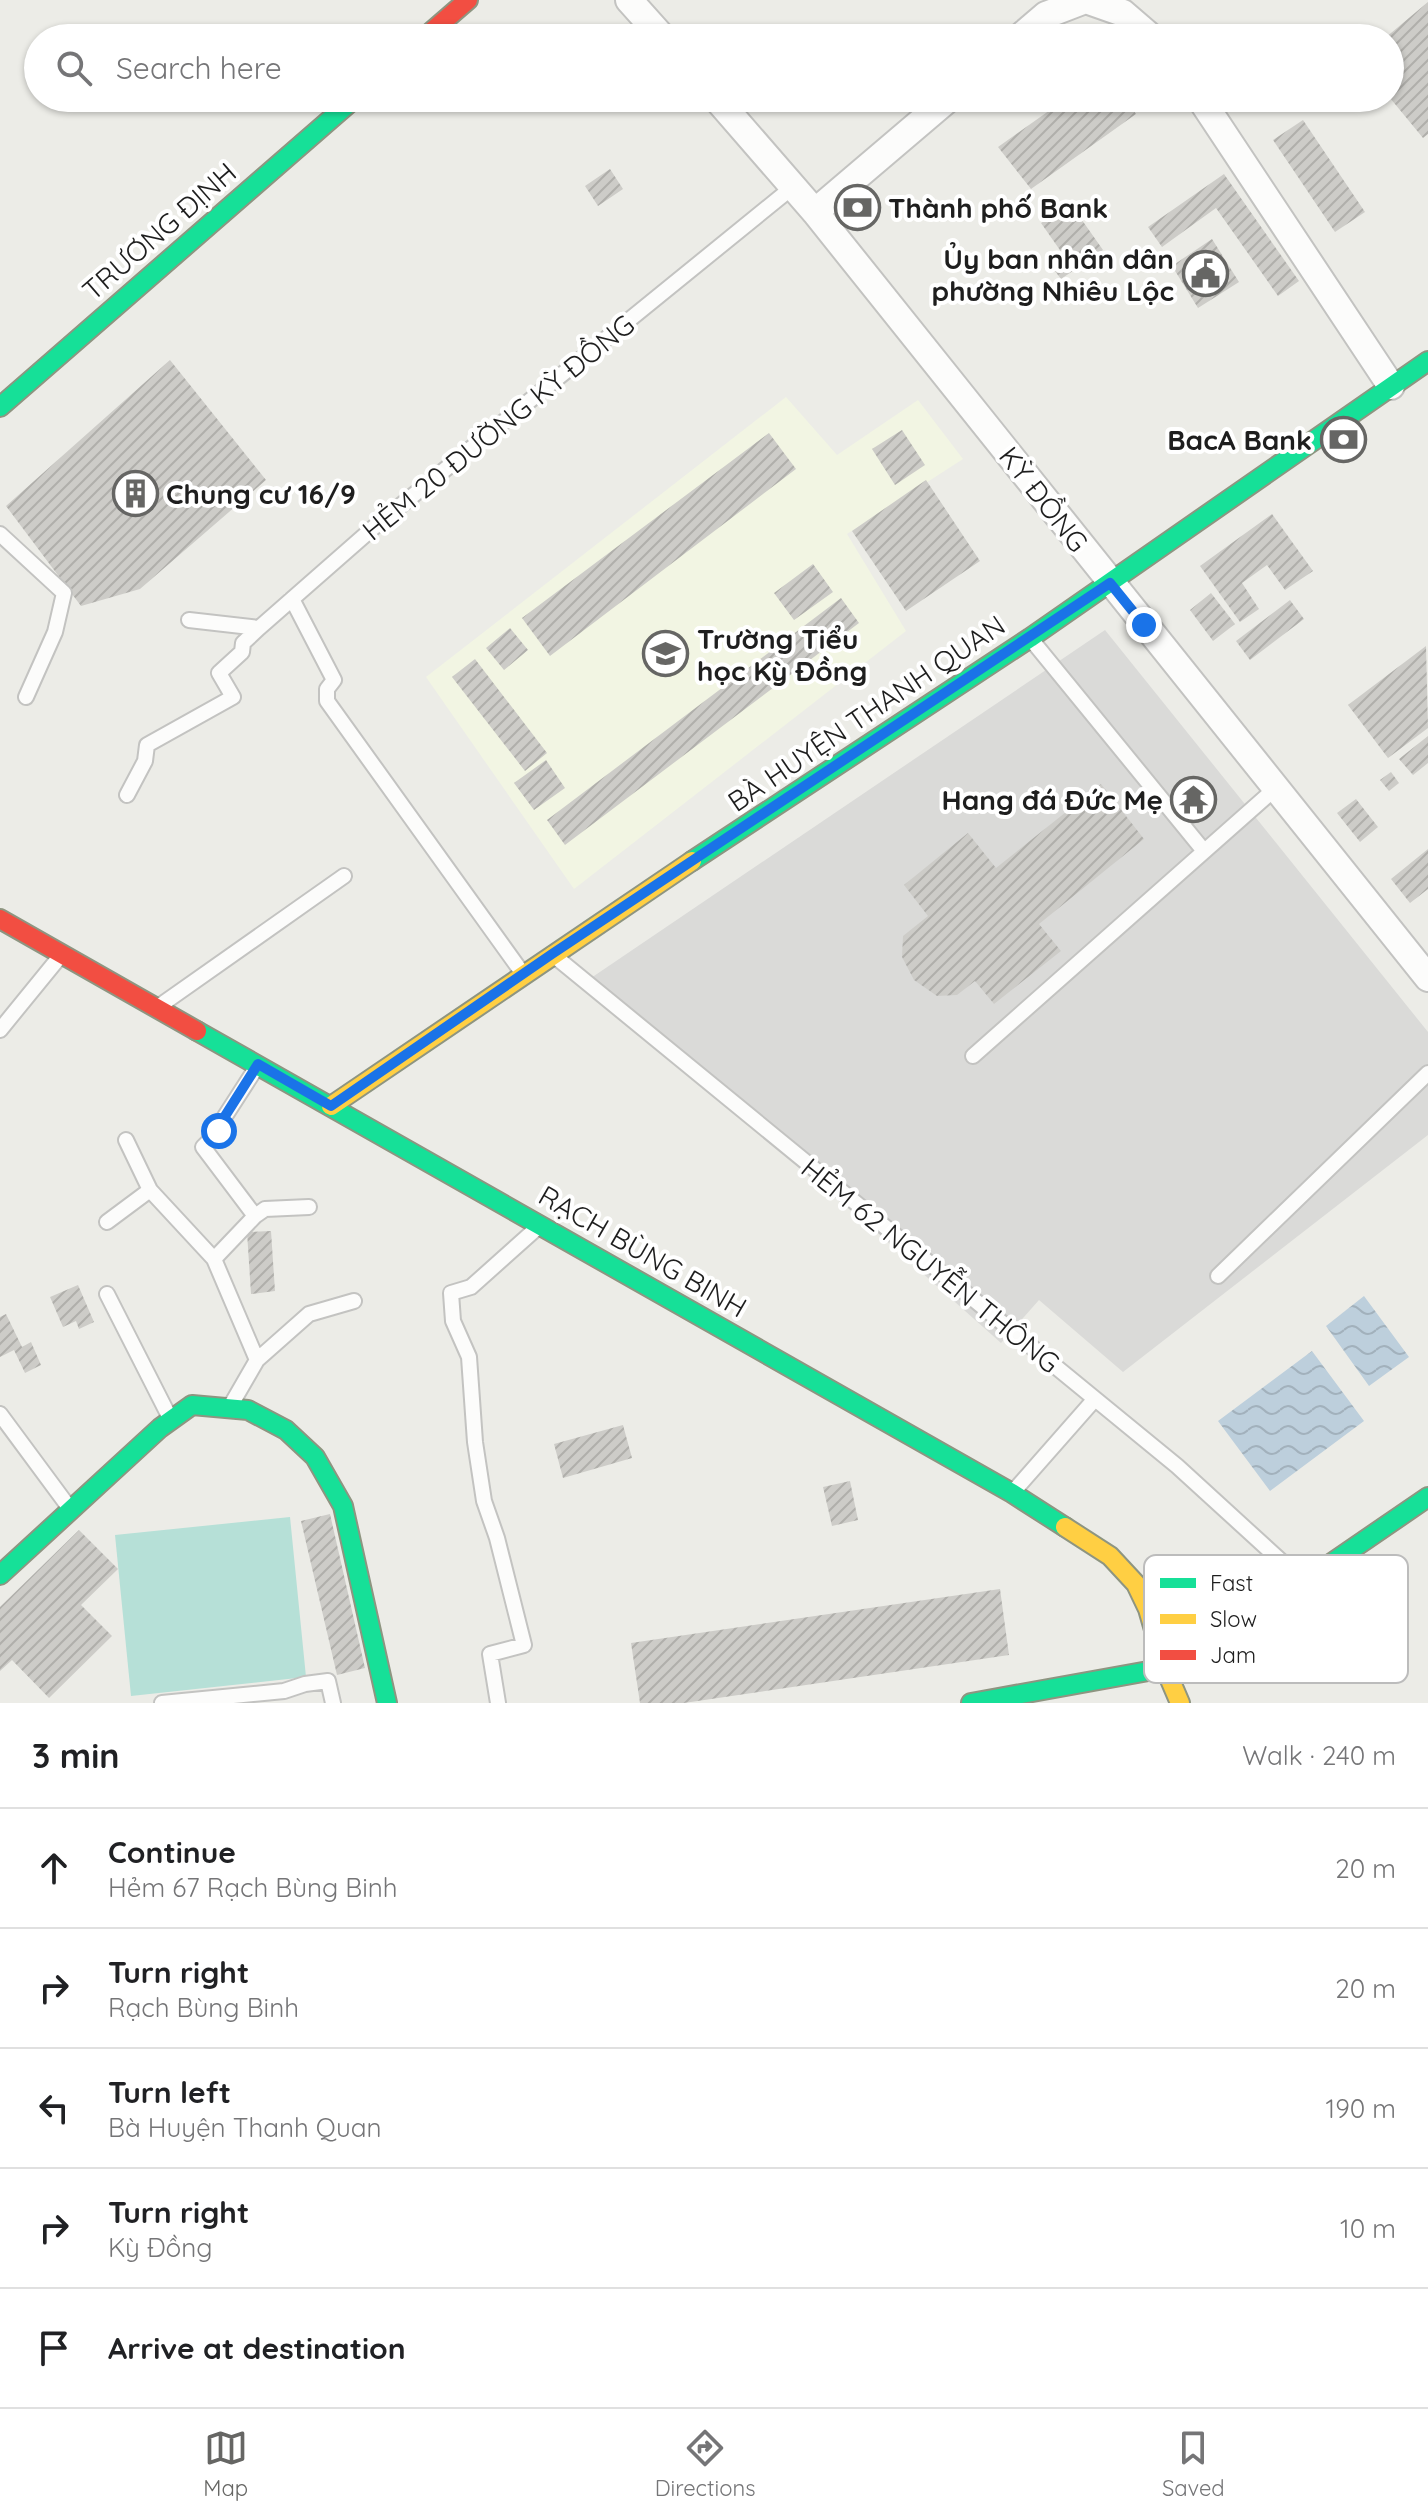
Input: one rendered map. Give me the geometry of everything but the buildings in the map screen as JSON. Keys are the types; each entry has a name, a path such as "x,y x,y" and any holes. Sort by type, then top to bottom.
{"street":[{"path":"440,24 468,0"},
{"path":"629,0 650,24"},
{"path":"1035,24 1046,15 1086,0 1123,13 1136,24"},
{"name":"TRƯƠNG ĐỊNH","path":"0,407 339,112"},
{"name":"KỲ ÐỒNG","path":"728,112 794,186 1428,978"},
{"path":"815,212 933,112"},
{"path":"1209,112 1391,386"},
{"name":"BÀ HUYỆN THANH QUAN","path":"331,1106 552,954 1030,638 1428,361"},
{"name":"RẠCH BÙNG BINH","path":"0,919 1012,1493 1110,1556 1136,1584 1144,1601"},
{"path":"0,1575 171,1420 192,1405 248,1410 286,1430 315,1457 343,1506 387,1703"},
{"path":"1345,1555 1426,1501"},
{"path":"971,1703 1144,1672"},
{"name":"RẠCH BÙNG BINH","path":"1171,1683 1180,1703"}],"lane":[{"name":"HẺM 20 ĐƯỜNG KỲ ÐỒNG","path":"127,795 145,761 147,745 233,697 219,673 242,652 243,643 259,628 386,518 794,186"},
{"path":"0,534 64,593 55,632 26,697"},
{"path":"292,599 334,680 327,689 327,701 523,975"},
{"path":"189,620 259,628"},
{"path":"1030,638 1204,851"},
{"path":"973,1056 1277,787"},
{"path":"158,1007 344,876"},
{"path":"0,1030 62,954"},
{"name":"HẺM 62 NGUYỄN THÔNG","path":"552,954 1177,1466 1274,1555"},
{"path":"255,1216 203,1147 219,1131 220,1124 258,1064"},
{"path":"1218,1276 1428,1073"},
{"path":"126,1140 150,1190 214,1259 257,1360"},
{"path":"107,1222 150,1190"},
{"path":"214,1259 265,1209 309,1207"},
{"path":"498,1703 490,1654 524,1645 497,1538 484,1501 475,1442 469,1357 453,1321 451,1293 471,1287 540,1225"},
{"path":"107,1294 171,1420"},
{"path":"229,1409 257,1360 309,1314 354,1301"},
{"path":"1012,1493 1094,1400"},
{"path":"0,1414 71,1510"},
{"path":"162,1703 284,1691 328,1681 333,1703"}],"shaded area":[{"name":"Trường Tiểu học Kỳ Đồng","path":"786,397 837,455 918,400 963,459 847,534 906,631 574,889 426,677"},
{"path":"1105,630 1428,1032 1428,1135 1123,1372 1039,1300 1001,1343 591,978"},
{"path":"290,1517 306,1677 131,1696 115,1535"}],"water":[{"path":"1364,1296 1409,1357 1369,1386 1326,1326"},
{"path":"1312,1351 1364,1421 1270,1491 1218,1421"}],"traffic: fast":[{"path":"0,407 339,112"},
{"path":"692,861 1030,638 1428,361"},
{"path":"197,1031 1012,1493 1065,1527"},
{"path":"0,1575 160,1428 192,1405 248,1410 286,1430 315,1457 343,1506 387,1703"},
{"path":"1343,1555 1428,1497"},
{"path":"971,1703 1144,1672"}],"traffic: slow":[{"path":"331,1106 692,861"},
{"path":"1065,1527 1110,1556 1136,1584 1144,1601"},
{"path":"1171,1683 1180,1703"}],"traffic: jam":[{"path":"440,24 468,0"},
{"path":"0,919 197,1031"}],"place":[{"name":"Thành phố Bank","path":"857,207"},
{"name":"Ủy ban nhân dân phường Nhiêu Lộc","path":"1205,274"},
{"name":"BacA Bank","path":"1343,439"},
{"name":"Chung cư 16/9","path":"135,493"},
{"name":"Trường Tiểu học Kỳ Đồng","path":"666,654"},
{"name":"Hang đá Đức Mẹ","path":"1194,799"}],"route":[{"path":"219,1131 220,1124 258,1064 331,1106 552,954 1110,583 1144,625"}]}
